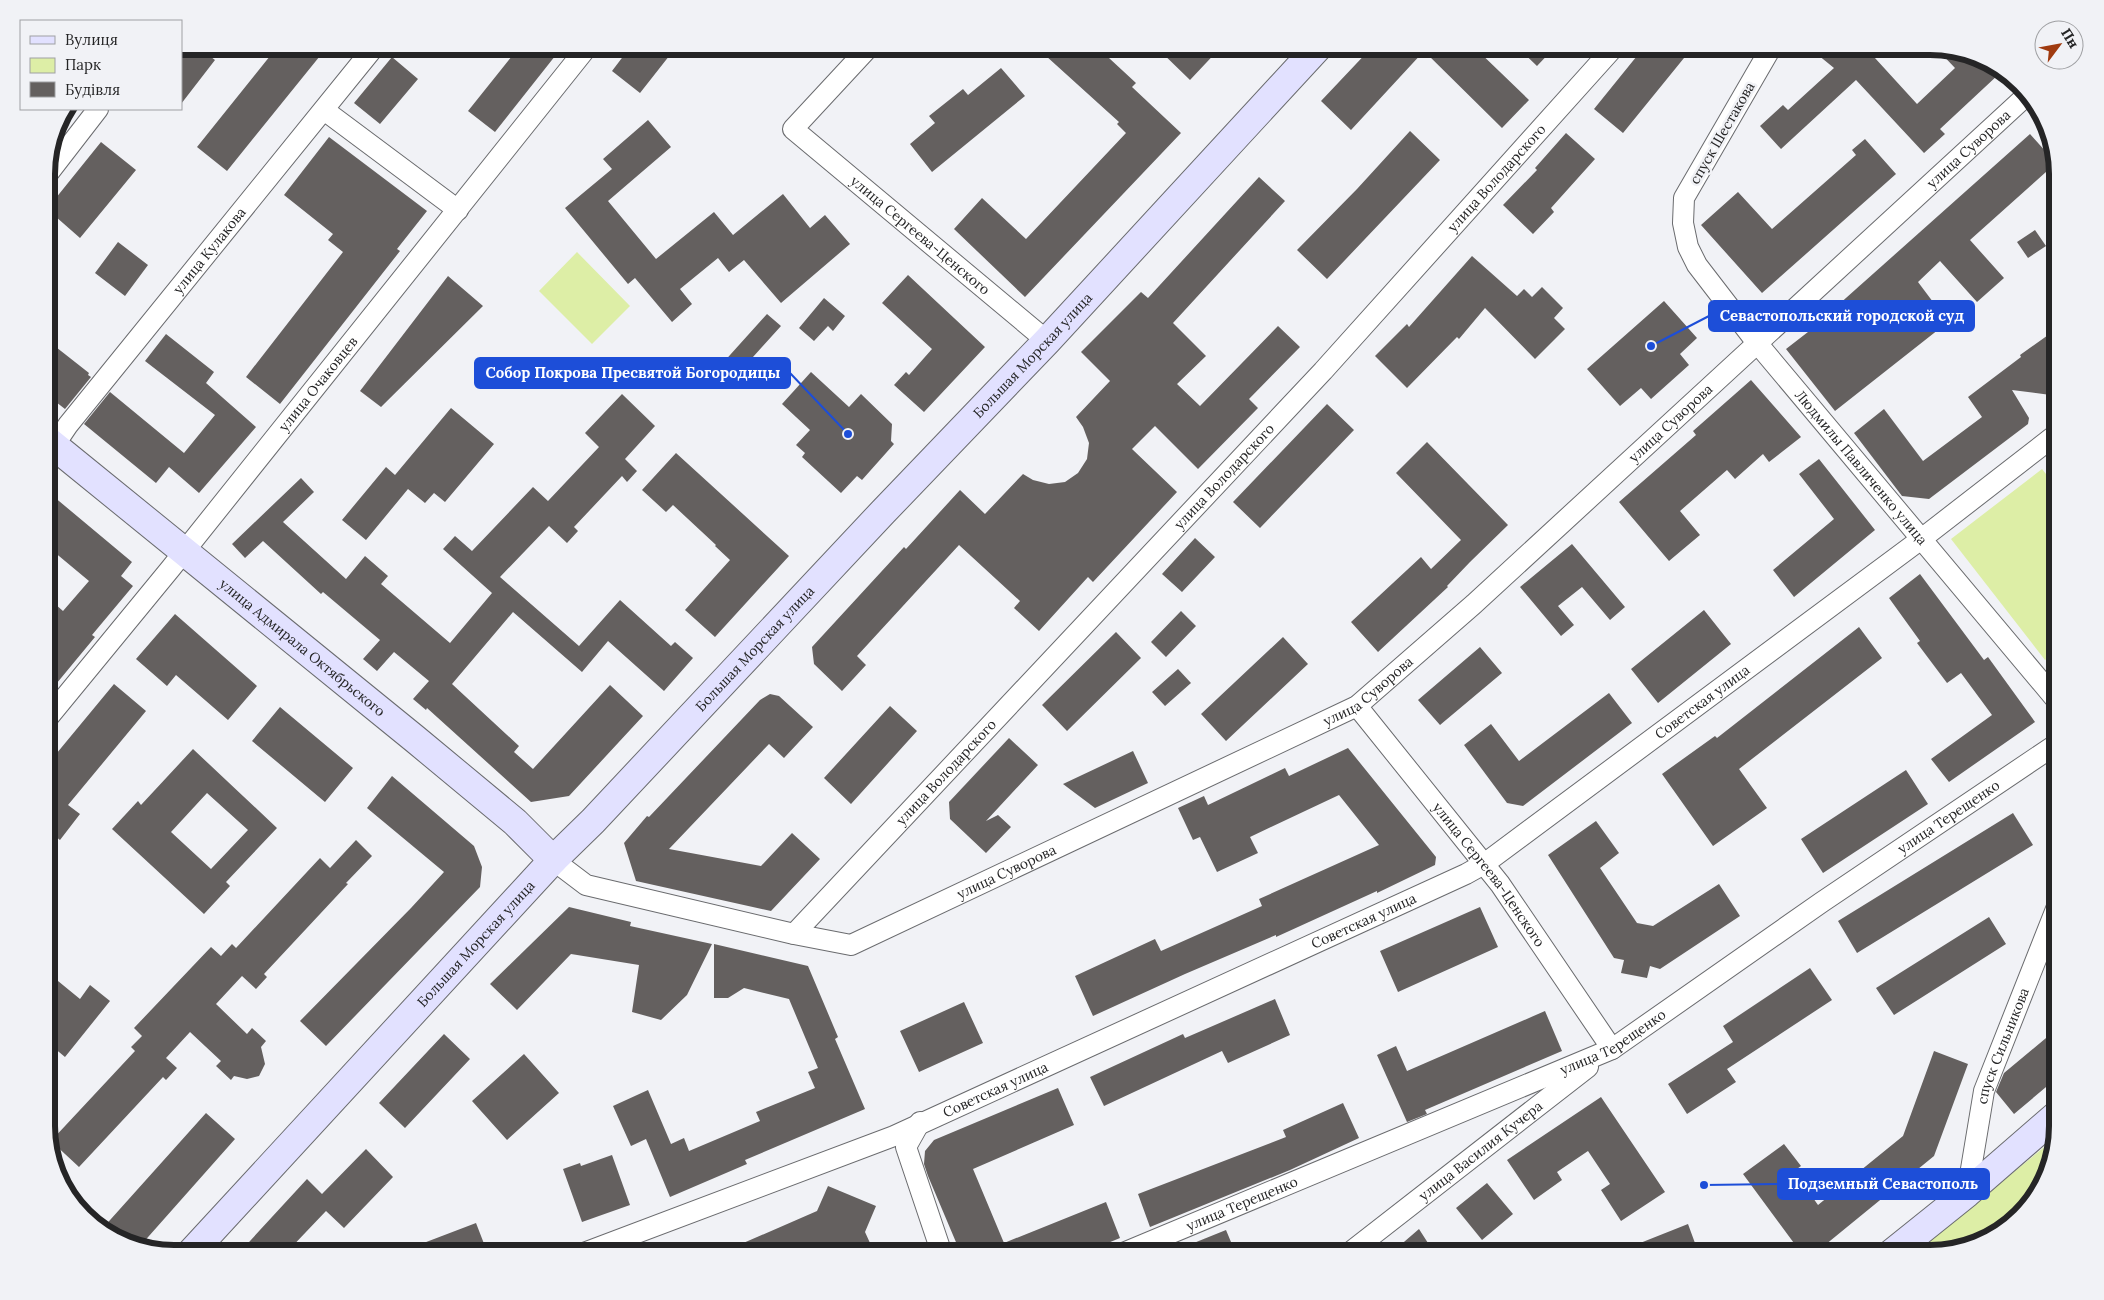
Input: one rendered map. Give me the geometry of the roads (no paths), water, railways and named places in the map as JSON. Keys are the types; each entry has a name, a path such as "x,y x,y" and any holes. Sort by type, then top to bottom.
{"main road":[{"name":"Большая Морская улица","path":"198,1245 553,860 593,821 882,512 1047,340 1311,55"},
{"name":"улица Адмирала Октябрьского","path":"55,452 184,551 479,792 515,822 553,860"},
{"path":"1903,1245 1967,1193 2049,1122"}],"street":[{"name":"улица Кулакова","path":"55,440 368,55"},
{"name":"улица Очаковцев","path":"55,708 184,551 581,55"},
{"name":"улица Сергеева-Ценского","path":"862,55 793,129 1047,340"},
{"name":"улица Володарского","path":"794,934 1323,371 1607,55"},
{"name":"спуск Шестакова","path":"1683,223 1684,198 1767,55"},
{"name":"улица Суворова","path":"553,860 586,885 794,934 851,945 1357,706 1474,604 2022,100"},
{"path":"55,162 97,110"},
{"path":"324,110 458,210"},
{"name":"Людмилы Павличенко улица","path":"1683,223 1688,247 1697,265 1757,343 1920,540 2049,691"},
{"name":"Советская улица","path":"606,1245 894,1136 920,1122 1444,885 1484,864 1920,540 2049,440"},
{"name":"улица Сергеева-Ценского","path":"1357,706 1484,864 1612,1049"},
{"name":"улица Терещенко","path":"1143,1245 1612,1049 1822,902 2049,749"},
{"name":"спуск Сильникова","path":"1967,1193 1984,1091 2049,927"},
{"name":"улица Василия Кучера","path":"1360,1245 1612,1049"},
{"path":"920,1122 906,1147 939,1245"}],"place":[{"name":"Севастопольский городской суд","path":"1651,346"},
{"name":"Собор Покрова Пресвятой Богородицы","path":"848,434"},
{"name":"Подземный Севастополь","path":"1704,1185"}]}
